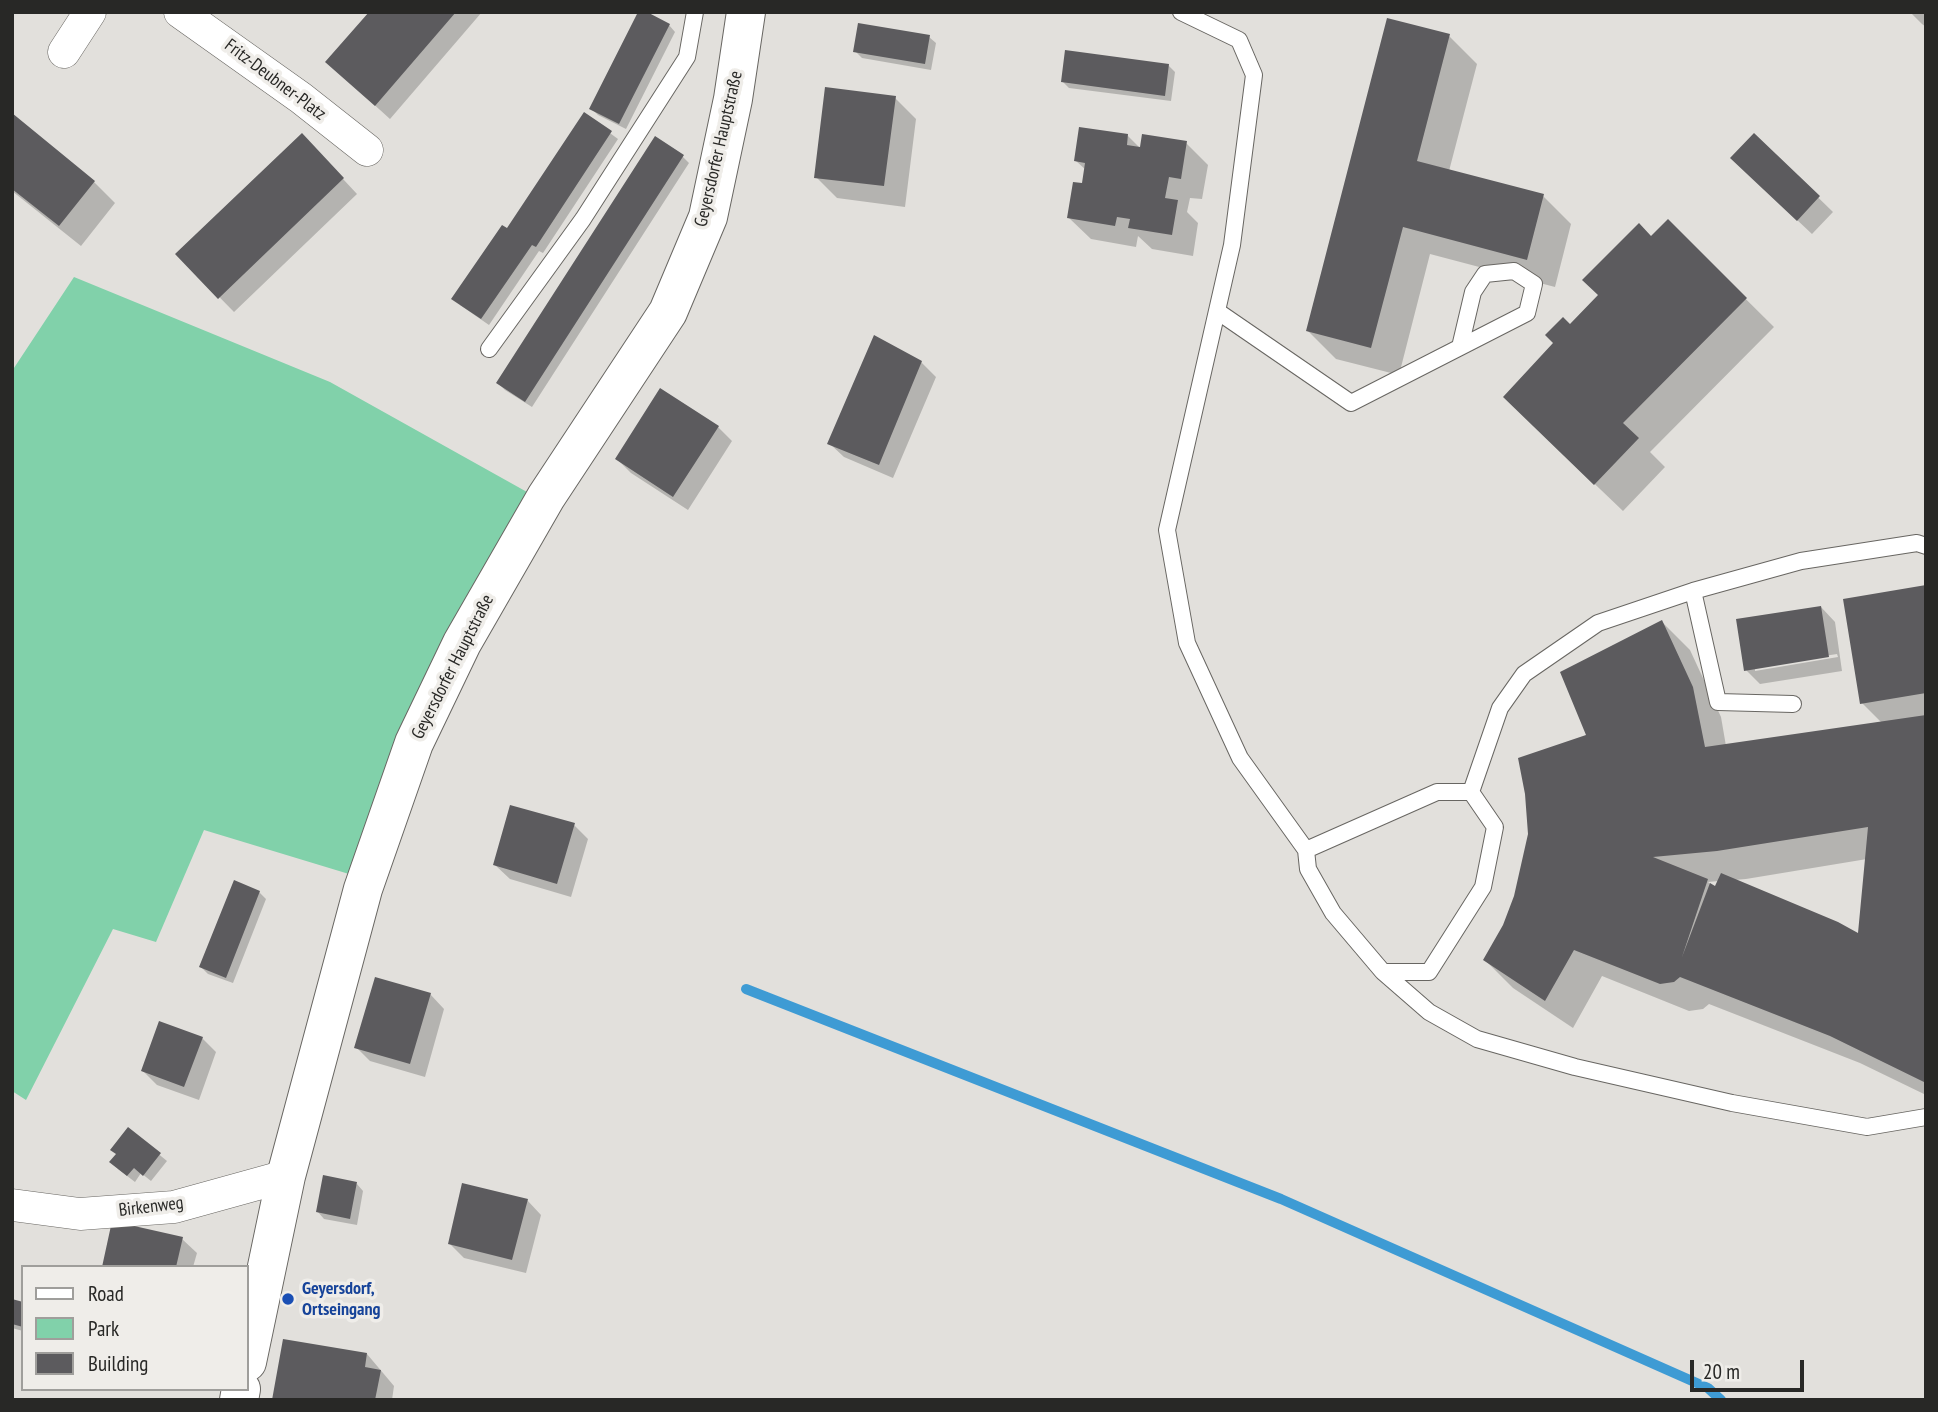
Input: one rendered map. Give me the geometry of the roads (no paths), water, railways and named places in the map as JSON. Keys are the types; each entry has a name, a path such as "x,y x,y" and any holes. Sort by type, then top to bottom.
{"main road":[{"name":"Geyersdorfer Hauptstraße","path":"248,1357 286,1176 363,889 414,743 462,643 546,497 668,312 708,217 733,99 746,12"}],"street":[{"path":"64,52 90,12"},
{"name":"Fritz-Deubner-Platz","path":"180,12 301,98 367,150"},
{"name":"Birkenweg","path":"12,1205 80,1214 174,1207 286,1176"}],"lane":[{"path":"489,349 583,219 687,57 695,12"},
{"path":"1181,12 1239,40 1254,75 1232,245 1167,530 1187,643 1240,758 1306,850 1308,869 1332,913 1382,972 1429,1013 1477,1039 1575,1067 1732,1103 1867,1127 1926,1117"},
{"path":"1217,312 1351,403 1527,313 1534,284 1514,271 1485,274 1473,292 1460,347"},
{"path":"1471,792 1500,708 1524,674 1598,624 1693,591 1801,561 1917,543 1926,546"},
{"path":"1693,591 1718,702 1793,704"},
{"path":"1306,850 1437,792 1471,792"},
{"path":"1382,972 1429,972 1483,887 1494,827 1471,792"}],"waterway":[{"path":"746,989 1281,1199 1708,1388 1721,1400"}],"place":[{"name":"Geyersdorf, Ortseingang","path":"288,1299"}]}
